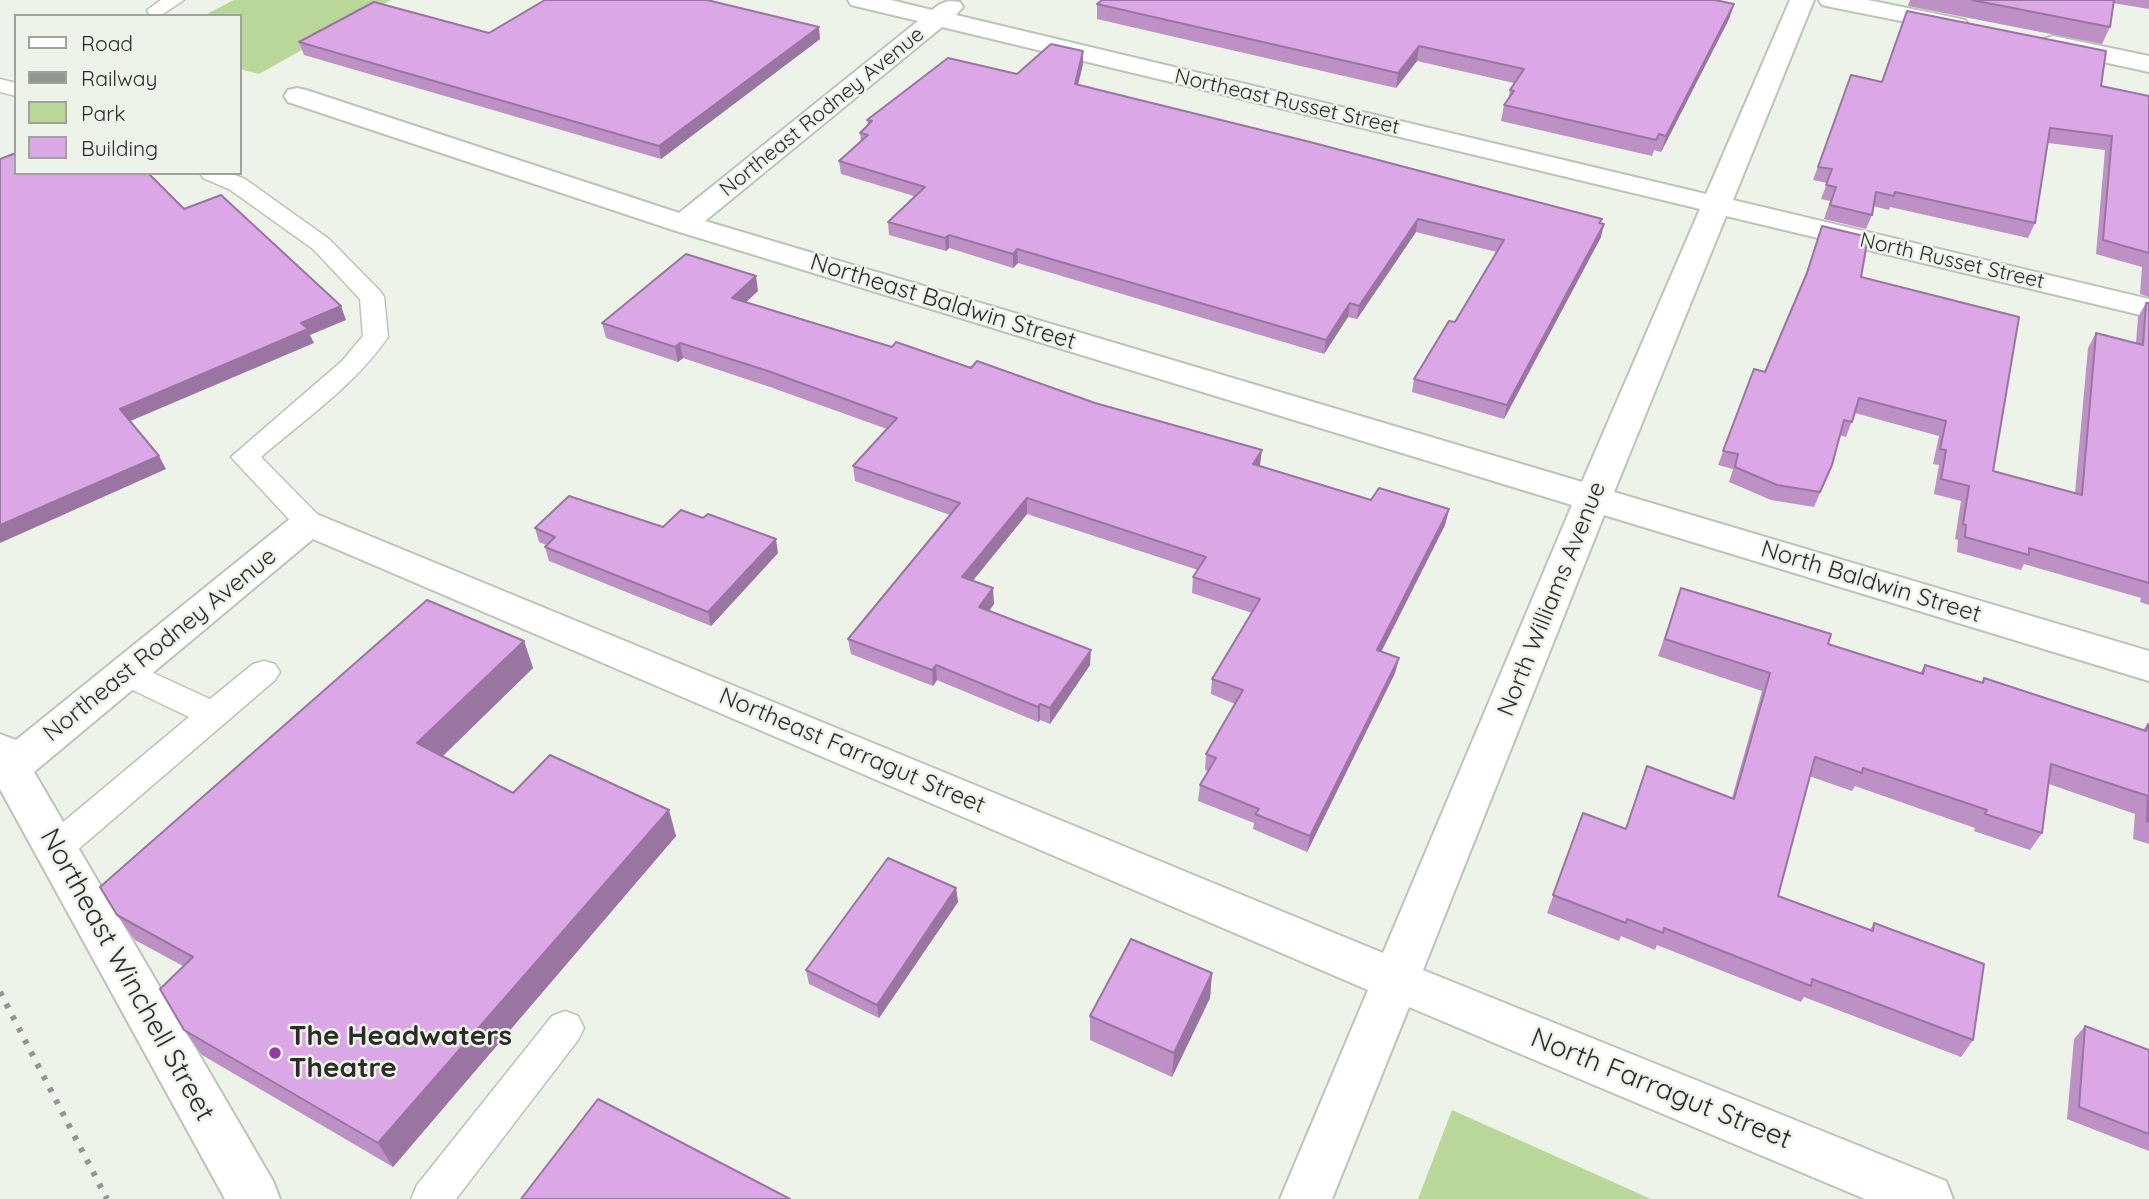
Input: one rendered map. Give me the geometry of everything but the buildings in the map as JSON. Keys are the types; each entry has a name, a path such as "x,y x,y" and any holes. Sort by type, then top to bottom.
{"street":[{"name":"Northeast Russet Street","path":"860,0 1715,204"},
{"name":"Northeast Rodney Avenue","path":"683,224 961,0"},
{"name":"North Williams Avenue","path":"1306,1199 1593,498 1802,0"},
{"path":"1831,0 1978,29"},
{"path":"2031,40 2149,64"},
{"name":"Northeast Baldwin Street","path":"297,96 683,224 1593,498"},
{"name":"North Russet Street","path":"1715,204 2149,308"},
{"name":"North Baldwin Street","path":"1593,498 2149,666"},
{"name":"Northeast Rodney Avenue","path":"5,759 125,673 309,523"},
{"name":"Northeast Farragut Street","path":"309,523 1395,980"},
{"name":"Northeast Winchell Street","path":"5,759 254,1199"},
{"name":"North Farragut Street","path":"1395,980 1927,1199"}],"lane":[{"path":"156,10 175,0"},
{"path":"216,175 237,184 321,244 372,297 376,337 351,366 245,457 309,523"},
{"path":"56,848 264,672"},
{"path":"125,673 214,715"},
{"path":"431,1199 565,1028"}],"green space":[{"path":"234,0 391,0 259,74 242,70 242,14 207,14"},
{"path":"1452,1110 1651,1199 1418,1199"}],"railway":[{"path":"0,992 107,1199"}],"place":[{"name":"The Headwaters Theatre","path":"275,1053"}]}
